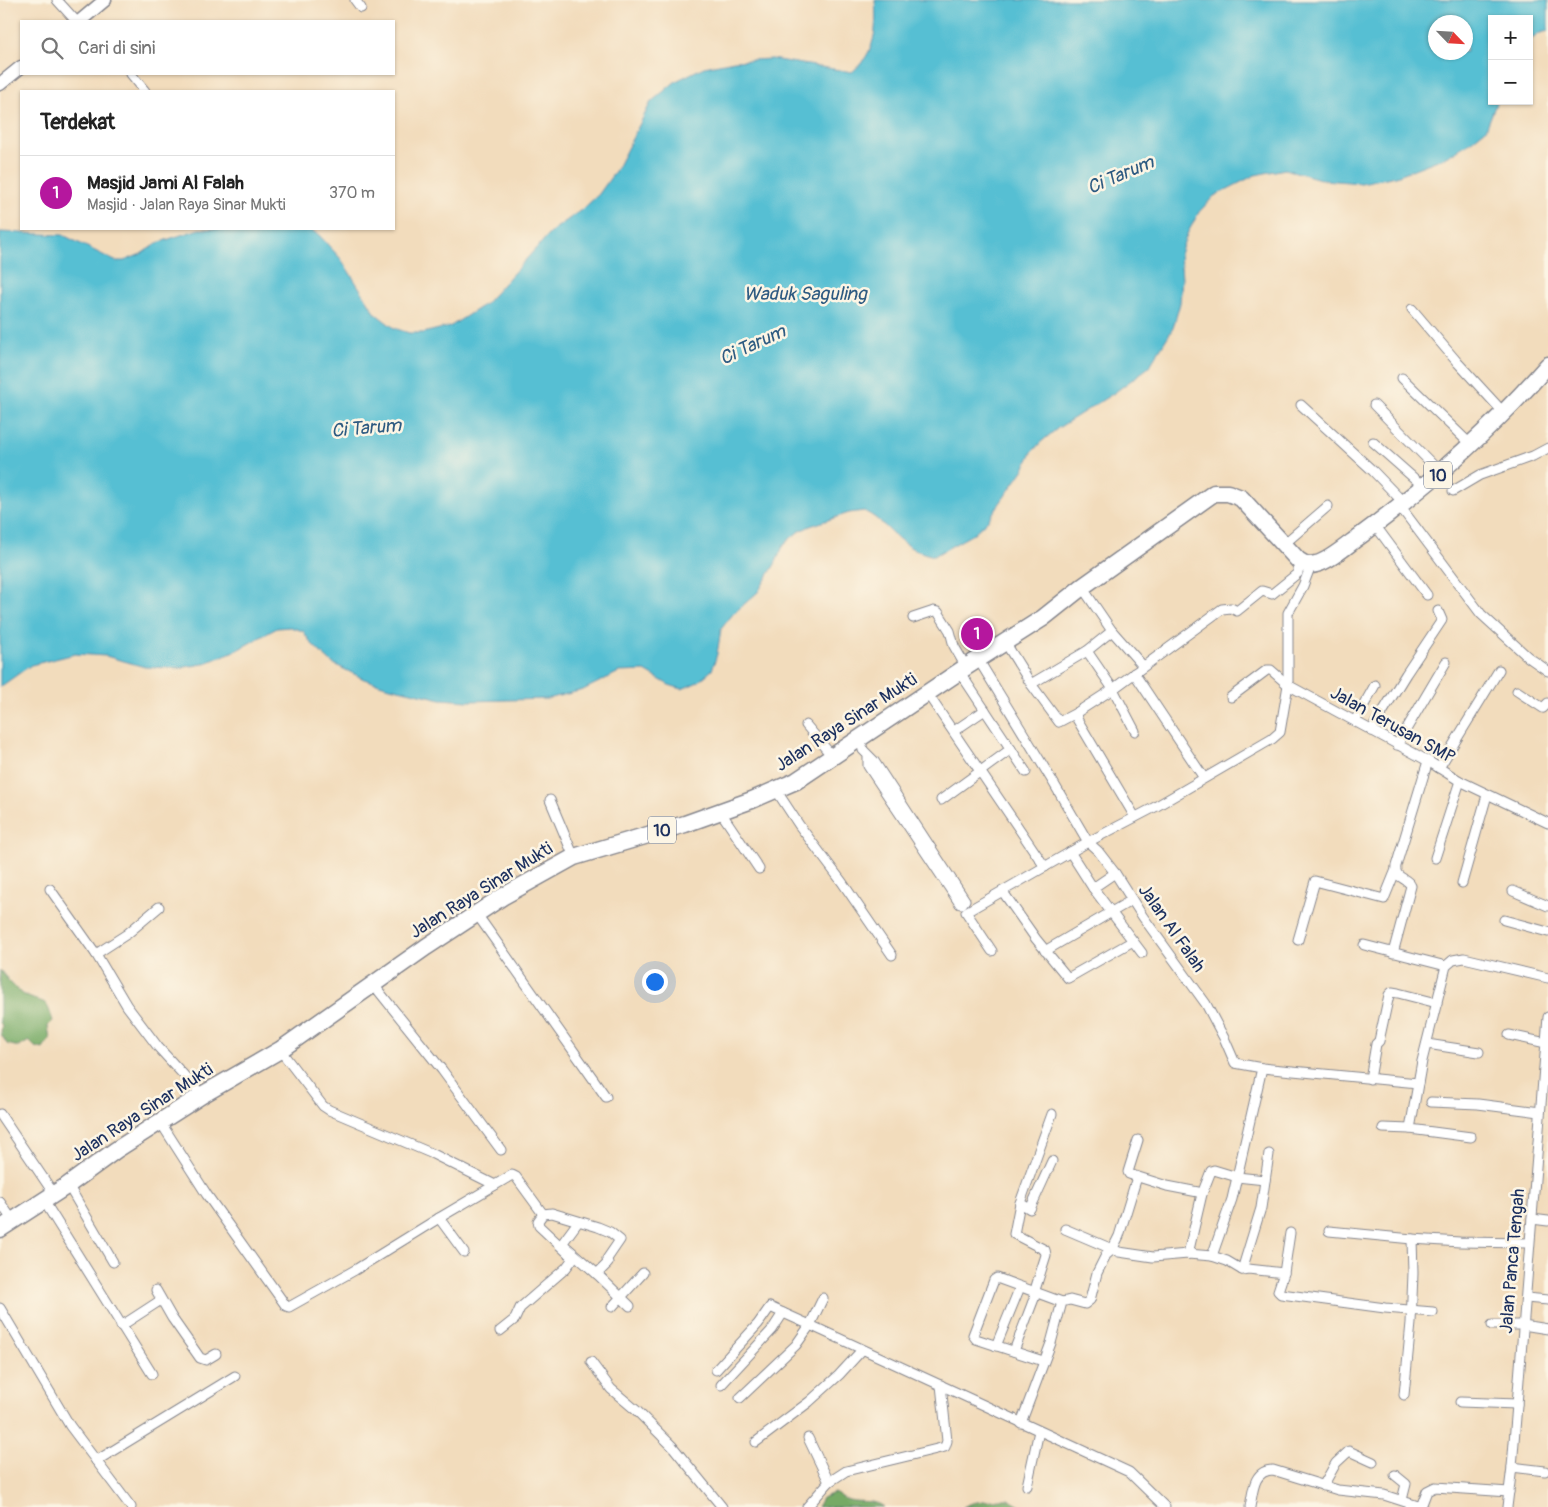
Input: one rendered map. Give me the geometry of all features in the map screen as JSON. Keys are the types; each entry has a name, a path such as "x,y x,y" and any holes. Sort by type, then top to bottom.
{"highway":[{"name":"10","path":"1305,562 1317,564 1341,550 1424,487 1471,446 1548,365"},
{"name":"Jalan Raya Sinar Mukti","path":"6,1225 68,1185 116,1150 202,1095 280,1050 476,913 502,897 574,857 685,824 796,781 1043,618 1082,586 1201,501 1218,492 1242,498 1284,544 1305,562"}],"main road":[{"path":"82,20 105,0"},
{"path":"0,84 20,68"}],"street":[{"path":"57,0 82,20"},
{"path":"355,0 361,8"},
{"path":"131,75 144,90"},
{"path":"1412,309 1504,413"},
{"path":"1402,378 1471,446"},
{"path":"1302,405 1373,471 1401,504 1481,614 1528,657 1548,671"},
{"path":"1374,405 1441,473"},
{"path":"1372,442 1424,487"},
{"path":"1453,491 1480,475 1533,456 1548,448"},
{"path":"1284,544 1328,506"},
{"path":"1375,525 1427,595"},
{"path":"1004,642 1031,684 1059,722 1113,689 1222,609 1231,608 1237,611 1262,591 1272,594 1298,572 1305,562"},
{"path":"992,951 966,912 1088,842 1155,807 1272,739 1280,732 1288,685 1288,613 1304,586 1305,562"},
{"path":"1082,586 1112,631 1143,666"},
{"path":"913,618 934,611 938,612 950,631 954,646 968,666 985,710 1026,772"},
{"path":"1371,731 1442,620 1438,611"},
{"path":"1031,684 1087,651 1112,631"},
{"path":"1087,651 1113,689 1135,731"},
{"path":"1397,745 1446,662"},
{"name":"Jalan Al Falah","path":"968,666 1053,782 1088,842 1098,851 1115,873 1206,1004 1230,1049 1234,1061 1238,1064 1262,1068 1418,1083"},
{"name":"Jalan Terusan SMP","path":"1231,697 1270,669 1288,685 1428,761 1460,781 1548,822"},
{"path":"1439,768 1499,670"},
{"path":"1134,673 1204,778"},
{"path":"1355,721 1375,685"},
{"path":"1517,692 1543,708 1548,703"},
{"path":"927,693 1044,867"},
{"path":"954,731 985,710"},
{"path":"1076,713 1077,719 1136,817"},
{"path":"806,725 832,756"},
{"path":"860,737 870,761 915,829 966,900 965,902 960,904 915,829"},
{"path":"941,800 1011,749"},
{"path":"1298,940 1315,881 1384,900 1395,872 1428,761"},
{"path":"1435,858 1460,781"},
{"path":"776,790 892,955"},
{"path":"1462,883 1487,794"},
{"path":"550,800 574,857"},
{"path":"720,811 758,869"},
{"path":"1070,852 1093,888 1142,953"},
{"path":"1393,953 1411,886 1410,883 1395,872"},
{"path":"1093,888 1115,873"},
{"path":"50,889 96,954 127,1006 158,1047 202,1095"},
{"path":"1513,890 1548,906"},
{"path":"1003,892 1045,951 1068,978 1133,942"},
{"path":"1045,951 1132,900"},
{"path":"96,954 127,934 160,907"},
{"path":"476,913 606,1097"},
{"path":"1504,920 1548,932"},
{"path":"1364,945 1446,966"},
{"path":"1410,1129 1418,1083 1446,966 1453,960 1464,958 1548,978"},
{"path":"373,984 442,1070 501,1150"},
{"path":"1370,1079 1376,1044 1380,1041 1389,995 1392,992 1437,1002"},
{"name":"Jalan Panca Tengah","path":"1507,1507 1512,1467 1548,1017"},
{"path":"1509,1036 1546,1042"},
{"path":"1427,1044 1479,1052"},
{"path":"280,1050 329,1110 433,1154 495,1185"},
{"path":"1212,1256 1232,1199 1262,1068"},
{"path":"1431,1102 1478,1104 1540,1112"},
{"path":"0,1114 121,1326 152,1374"},
{"path":"1014,1351 1035,1296 1034,1292 1046,1253 1045,1250 1014,1234 1020,1203 1052,1114"},
{"path":"161,1122 207,1195 286,1306 289,1307 355,1270 508,1177 514,1176 543,1214"},
{"path":"1383,1128 1471,1136"},
{"path":"1138,1140 1129,1174 1202,1194"},
{"path":"1242,1270 1261,1208 1269,1154"},
{"path":"1020,1203 1030,1209 1052,1160"},
{"path":"1188,1254 1202,1194 1211,1171 1218,1170 1237,1177 1265,1180"},
{"path":"1043,1361 976,1339 973,1336 994,1280 998,1278 1062,1302 1070,1300 1086,1304 1089,1302 1102,1261 1112,1250 1127,1212 1136,1177"},
{"path":"68,1185 113,1262"},
{"path":"0,1202 6,1225"},
{"path":"500,1331 515,1319 520,1308 566,1268 572,1260 570,1255 539,1226 538,1221 543,1214 552,1213 610,1232 620,1240 607,1259 608,1263 597,1274"},
{"path":"439,1218 464,1252"},
{"path":"1532,1219 1548,1221"},
{"path":"578,1222 563,1243 630,1306"},
{"path":"1065,1229 1112,1250 1153,1257 1188,1254 1212,1256 1227,1261 1242,1270 1284,1273"},
{"path":"1329,1231 1460,1242 1529,1243"},
{"path":"1290,1233 1284,1273 1278,1291 1281,1294 1433,1312"},
{"path":"1404,1396 1414,1273 1412,1238"},
{"path":"612,1307 643,1273"},
{"path":"996,1346 1020,1287"},
{"path":"156,1290 200,1358 206,1360 216,1354"},
{"path":"740,1398 796,1345 810,1325 823,1298"},
{"path":"1526,1298 1548,1300"},
{"path":"121,1326 162,1300"},
{"path":"1021,1424 1051,1343 1062,1302"},
{"path":"716,1370 758,1324 770,1307 1129,1472 1165,1507"},
{"path":"0,1308 42,1382 77,1436 131,1507"},
{"path":"721,1385 772,1330 783,1313"},
{"path":"1492,1325 1523,1325 1548,1329"},
{"path":"756,1442 809,1402 839,1375 862,1350"},
{"path":"591,1362 612,1389 637,1411 673,1448 722,1507"},
{"path":"96,1460 235,1376"},
{"path":"807,1507 829,1482 846,1471 945,1447 947,1441 941,1386"},
{"path":"1460,1402 1517,1404"},
{"path":"1027,1486 1038,1431"},
{"path":"808,1438 829,1482"},
{"path":"1323,1486 1336,1463 1349,1451 1373,1462"},
{"path":"1512,1467 1545,1471"},
{"path":"1250,1507 1254,1485 1264,1471 1273,1470 1323,1486 1361,1494 1384,1495 1416,1506 1420,1506 1425,1494 1429,1489 1435,1487 1509,1492"},
{"path":"1396,1475 1407,1485 1402,1500"}],"green space":[{"path":"0,970 22,994 46,1004 53,1021 48,1026 50,1039 43,1049 35,1047 29,1041 19,1047 7,1044 1,1034"},
{"path":"834,1493 853,1501 876,1503 884,1507 817,1507 822,1498"},
{"path":"1008,1499 1022,1507 963,1507 976,1502"}],"water":[{"name":"Waduk Saguling","path":"875,0 1548,0 1548,31 1540,33 1533,38 1533,15 1488,15 1488,105 1495,105 1486,129 1470,142 1448,156 1396,176 1361,183 1324,180 1285,169 1255,175 1214,196 1199,212 1187,234 1180,254 1182,279 1180,303 1173,328 1149,367 1114,393 1058,428 1041,442 1032,452 1024,469 988,520 973,534 934,556 907,545 876,518 864,511 849,513 798,532 784,544 775,564 758,592 733,614 721,629 712,670 698,682 682,689 669,685 645,671 619,672 583,690 547,699 468,701 441,699 364,679 332,663 311,643 303,631 290,627 277,628 237,650 203,664 179,668 145,667 106,656 75,654 31,665 0,687 0,232 63,235 115,261 124,261 141,254 157,243 196,230 311,230 319,235 341,259 376,314 394,328 409,333 423,333 451,326 485,304 552,231 584,208 599,194 616,170 651,102 676,81 704,67 734,61 771,59 852,72 866,57 875,30"}],"place":[{"name":"Masjid Jami Al Falah","path":"977,634"}],"water label":[{"name":"Ci Tarum","path":"1120,174"},
{"name":"Ci Tarum","path":"752,344"},
{"name":"Ci Tarum","path":"366,427"}]}
